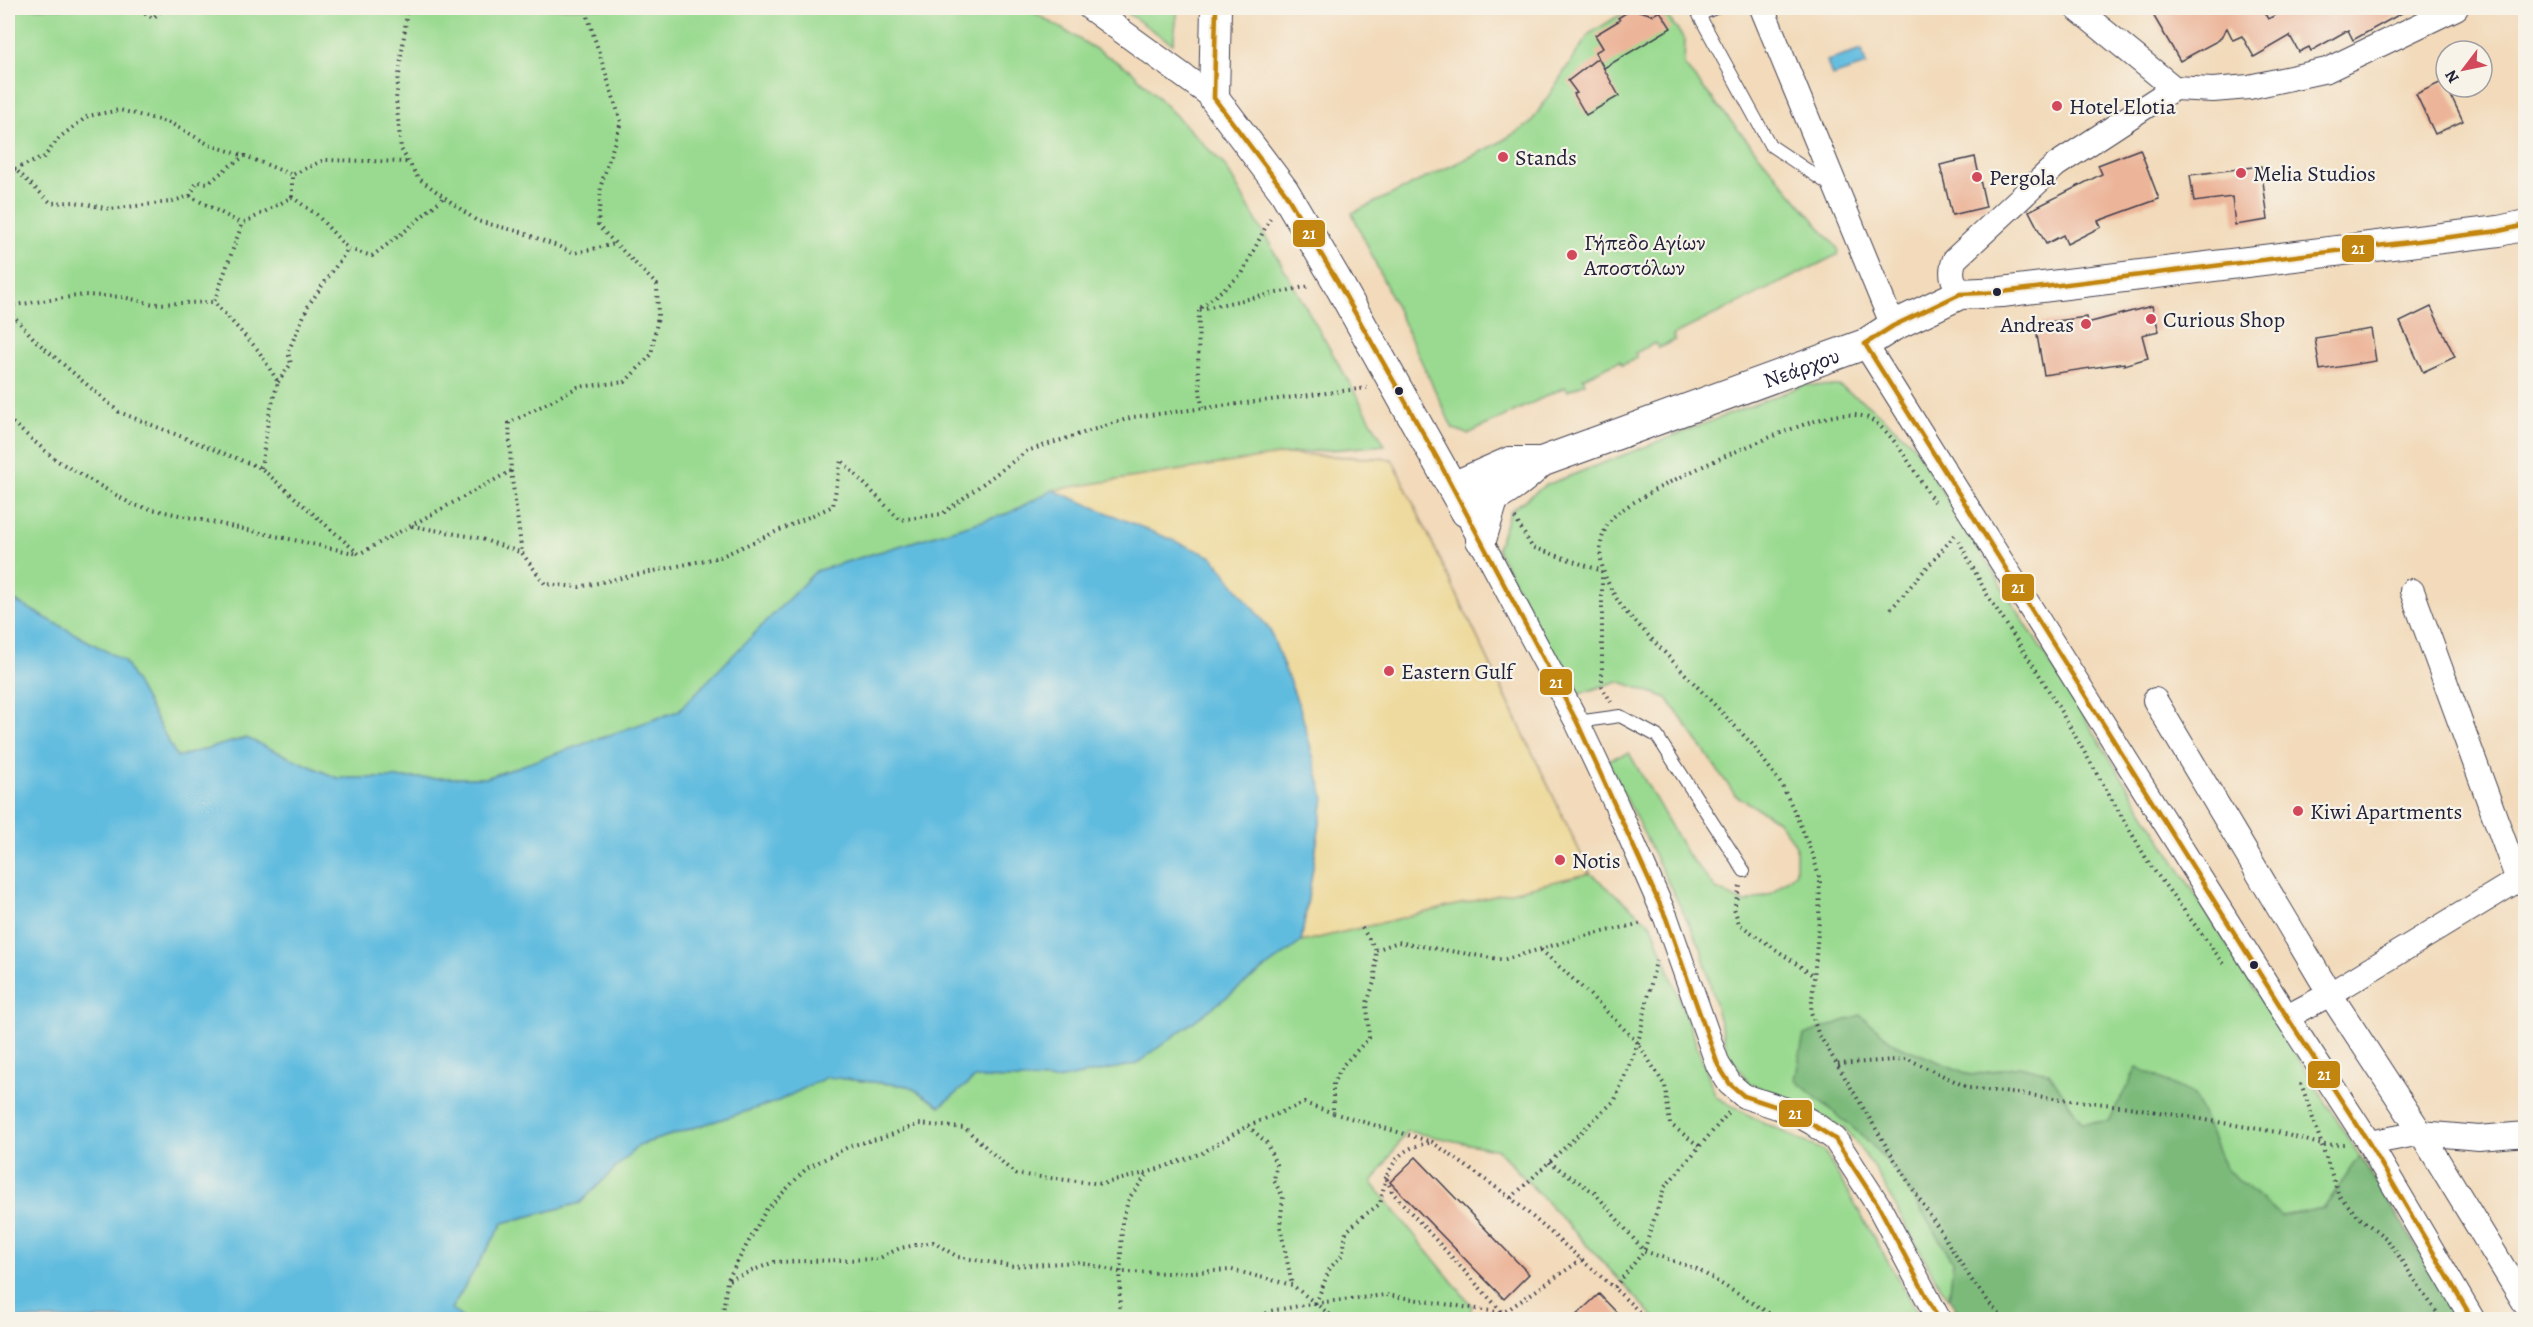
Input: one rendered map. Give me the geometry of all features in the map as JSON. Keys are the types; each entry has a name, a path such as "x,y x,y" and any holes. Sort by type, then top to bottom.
{"street":[{"path":"1090,8 1214,98 1284,191 1436,456 1577,722 1666,918 1718,1065 1730,1084 1744,1096 1793,1112 1835,1139 1878,1205 1939,1320"},
{"path":"1214,98 1216,8"},
{"path":"1762,8 1893,326"},
{"path":"2076,8 2174,88"},
{"path":"1960,294 1952,279 1951,268 1955,259 2056,165 2174,88 2213,90 2249,87 2327,70 2456,8"},
{"name":"Νεάρχου","path":"1459,500 1480,473 1510,462 1540,462 1865,344 1893,326 1960,294 2001,292 2223,266 2499,231 2526,225"},
{"path":"1865,344 2368,1143 2474,1320"},
{"path":"1436,456 1480,473"},
{"name":"Νεάρχου","path":"1459,500 1498,497 1518,484 1540,462"},
{"path":"1481,540 1498,497"},
{"path":"2287,1017 2330,994 2522,877 2412,591"},
{"path":"2155,700 2330,994 2421,1133 2526,1305"},
{"path":"2368,1143 2421,1133 2479,1138 2526,1134"}],"lane":[{"path":"1715,8 1699,15 1770,145 1837,190"},
{"path":"1577,722 1620,716 1657,736 1744,871"}],"path":[{"path":"134,8 153,18 164,8"},
{"path":"404,8 406,12 396,99 401,149 418,178 477,221 521,232 575,253 616,244"},
{"path":"585,8 621,122 601,185 598,226 657,285 658,317 651,354 625,382 578,387 509,423 511,471 522,553 545,584 579,587 720,557 833,506 841,460 900,520 942,514 1027,451 1133,417 1395,385"},
{"path":"8,173 44,157 60,137 88,116 120,110 170,123 210,145 292,175 324,160 409,162"},
{"path":"190,196 197,182 209,183 245,156"},
{"path":"15,169 51,203 75,202 110,208 170,202 190,196 242,224"},
{"path":"292,175 292,197"},
{"path":"1202,408 1198,371 1199,309 1242,274 1284,191"},
{"path":"292,197 317,215 348,249 372,256 443,198"},
{"path":"214,302 242,224 292,197"},
{"path":"261,468 269,415 278,382 291,364 288,352 308,306 348,249"},
{"path":"1199,309 1337,281"},
{"path":"8,308 84,296 123,297 153,304 214,302 258,350 278,382"},
{"path":"8,308 37,342 119,412 261,468 359,554"},
{"path":"1620,716 1602,686 1600,542 1610,520 1628,505 1657,488 1711,463 1799,427 1834,416 1857,415 1870,418 1892,439 1937,507"},
{"path":"8,419 56,460 133,505 359,554 511,471"},
{"path":"1498,497 1532,547 1602,570 1611,591 1624,610 1752,744 1781,784 1813,855 1820,881 1811,1012 1818,1033 1908,1182 1973,1282 2003,1320"},
{"path":"1949,525 1986,593 2042,679 2151,865 2226,967"},
{"path":"411,526 479,538 522,553"},
{"path":"1891,609 1955,535"},
{"path":"1744,871 1734,908 1739,924 1814,975"},
{"path":"1376,950 1398,942 1503,960 1585,936 1666,918 1638,1043 1615,1100 1511,1198"},
{"path":"1333,1113 1333,1083 1344,1064 1369,1038 1367,1003 1375,979 1376,950 1362,928"},
{"path":"1540,950 1586,991 1638,1043 1665,1086 1670,1124 1699,1146"},
{"path":"1838,1064 1908,1059 1969,1088 2129,1107 2277,1132 2323,1145 2368,1143"},
{"path":"2299,1080 2339,1196 2360,1218 2387,1239 2442,1320"},
{"path":"1614,1288 1644,1251 1664,1188 1744,1096"},
{"path":"722,1320 727,1281 766,1210 807,1168 850,1146 888,1136 920,1124 965,1128 1015,1174 1102,1184 1149,1172 1202,1153 1247,1126 1304,1103 1432,1142 1511,1198 1648,1320"},
{"path":"1247,1126 1266,1142 1276,1164 1274,1181 1284,1197 1280,1226 1292,1285"},
{"path":"1316,1303 1330,1268 1343,1254 1347,1232 1363,1216 1380,1204 1386,1177 1395,1159 1411,1146 1432,1142"},
{"path":"1549,1162 1595,1193 1644,1251 1697,1269 1772,1315 1787,1320"},
{"path":"1119,1320 1122,1222 1130,1198 1149,1172"},
{"path":"1386,1177 1392,1192 1503,1313"},
{"path":"727,1281 774,1262 878,1259 900,1248 933,1242 958,1257 1013,1266 1078,1262 1120,1272 1171,1273 1232,1270 1292,1285 1337,1320"},
{"path":"1498,1320 1503,1313 1581,1260"},
{"path":"1256,1320 1270,1311 1386,1295 1503,1313"}],"green space":[{"path":"8,8 1027,8 1131,70 1225,166 1385,445 1285,454 1053,490 1009,513 816,571 679,711 486,778 337,778 246,738 177,757 124,661 8,597"},
{"path":"1120,8 1178,8 1173,44"},
{"name":"Γήπεδο Αγίων Αποστόλων","path":"1631,8 1661,8 1685,40 1684,65 1838,249 1837,255 1673,335 1675,340 1658,348 1655,343 1635,353 1637,358 1622,365 1619,361 1583,378 1585,383 1568,391 1565,387 1468,434 1453,429 1352,213 1497,144 1530,124 1589,34"},
{"path":"1804,385 1839,386 1866,403 1912,443 2462,1319 1963,1319 1935,1278 1875,1169 1846,1129 1792,1101 1749,1083 1728,1054 1701,948 1607,760 1629,753 1687,854 1716,889 1745,903 1772,893 1796,872 1796,845 1777,820 1735,795 1667,698 1618,681 1573,696 1497,549 1510,511 1544,486"},
{"path":"1590,873 1652,925 1716,1097 1824,1151 1921,1319 1656,1319 1498,1150 1407,1131 1372,1183 1472,1306 1468,1319 464,1320 451,1309 503,1223 580,1203 639,1145 776,1102 827,1077 909,1086 940,1106 975,1078 1056,1080 1136,1064 1301,942"},
{"path":"1860,1015 1895,1044 1971,1075 2019,1066 2049,1073 2082,1123 2109,1121 2137,1067 2194,1095 2226,1169 2281,1216 2324,1208 2360,1156 2462,1319 1963,1319 1949,1299 1953,1261 1897,1172 1866,1139 1795,1080 1804,1035"}],"sand":[{"name":"Eastern Gulf","path":"1285,454 1392,459 1590,873 1301,942 1324,798 1053,490"}],"water":[{"path":"1862,50 1866,65 1832,76 1827,61"},
{"path":"1053,490 1213,557 1270,630 1301,711 1324,798 1301,942 1136,1064 1056,1080 975,1078 940,1106 909,1086 827,1077 776,1102 639,1145 580,1203 503,1223 451,1309 464,1319 8,1319 8,597 124,661 177,757 246,738 337,778 486,778 678,711 816,571 1009,513"}],"building":[{"path":"2149,8 2261,8 2268,19 2289,8 2411,8 2353,40 2348,30 2311,51 2309,47 2299,52 2290,36 2254,57 2242,36 2233,40 2227,28 2219,40 2180,61"},
{"path":"1632,9 1653,15 1660,11 1671,28 1604,68 1595,52 1603,48 1595,35 1620,20 1618,18"},
{"path":"1598,58 1619,96 1586,115 1574,94 1577,93 1568,81"},
{"path":"2434,86 2434,99 2453,99 2463,121 2435,134 2416,94"},
{"path":"2140,149 2159,199 2098,221 2101,227 2067,244 2063,235 2046,244 2029,211 2102,174 2098,165"},
{"path":"1975,157 1986,207 1952,215 1940,165"},
{"path":"2261,166 2268,220 2235,225 2232,197 2194,202 2190,175"},
{"path":"2152,306 2159,331 2142,335 2148,358 2124,365 2124,363 2044,375 2035,324 2086,317 2087,323"},
{"path":"2431,307 2455,357 2423,372 2400,322"},
{"path":"2371,329 2376,361 2320,370 2315,338"},
{"path":"1416,1157 1529,1274 1504,1299 1390,1182"},
{"path":"1599,1294 1624,1320 1571,1320"}],"transit line":[{"name":"21","path":"1216,8 1214,98 1284,191 1337,281 1436,456 1577,722 1666,918 1718,1065 1730,1084 1744,1096 1793,1112 1835,1139 1878,1205 1939,1320"},
{"name":"21","path":"1865,344 1893,326 1960,294 2002,292 2499,231 2526,225"},
{"name":"21","path":"1865,344 2287,1017 2369,1143 2473,1320"}],"place":[{"name":"Hotel Elotia","path":"2057,106"},
{"name":"Stands","path":"1503,157"},
{"name":"Melia Studios","path":"2241,173"},
{"name":"Pergola","path":"1977,177"},
{"name":"Γήπεδο Αγίων Αποστόλων","path":"1572,255"},
{"name":"Curious Shop","path":"2151,319"},
{"name":"Andreas","path":"2086,324"},
{"name":"Eastern Gulf","path":"1389,671"},
{"name":"Kiwi Apartments","path":"2298,811"},
{"name":"Notis","path":"1560,860"}]}
